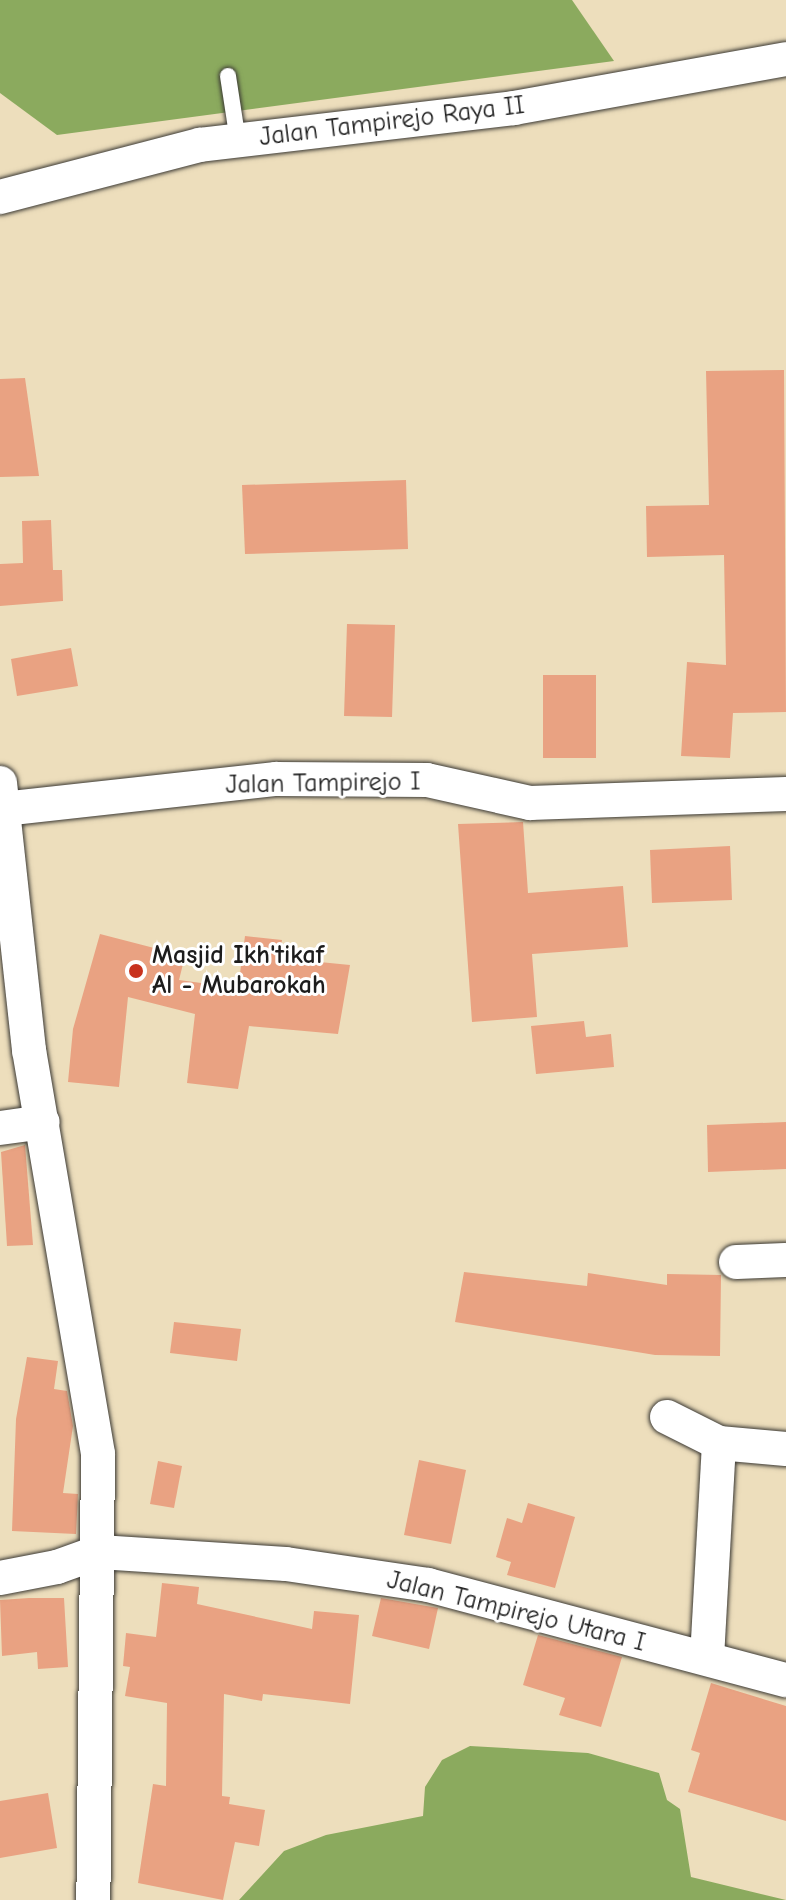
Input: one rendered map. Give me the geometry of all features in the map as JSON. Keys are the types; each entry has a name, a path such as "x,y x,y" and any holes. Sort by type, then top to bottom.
{"street":[{"name":"Jalan Tampirejo Raya II","path":"0,197 200,145 514,108 786,59"},
{"name":"Jalan Tampirejo I","path":"2,796 276,779 427,780 530,803 786,794"},
{"path":"2,796 29,1050 91,1390 99,1552 93,1900"},
{"path":"0,1128 43,1122"},
{"path":"736,1262 786,1260"},
{"path":"667,1417 719,1443 786,1449"},
{"path":"707,1658 719,1443"},
{"path":"0,1578 57,1567 99,1552"},
{"name":"Jalan Tampirejo Utara I","path":"99,1552 286,1564 428,1585 786,1680"}],"lane":[{"path":"228,76 238,141"}],"green space":[{"path":"0,0 572,0 614,61 57,135 0,93"},
{"path":"470,1746 588,1753 659,1773 667,1800 680,1809 691,1877 786,1900 239,1900 284,1851 326,1835 423,1816 425,1787 442,1760"}],"building":[{"path":"784,370 786,712 733,713 730,758 681,756 687,662 726,665 724,555 647,557 646,506 709,505 706,371"},
{"path":"25,378 39,476 0,477 0,379"},
{"path":"406,480 408,549 245,554 242,485"},
{"path":"51,520 53,570 62,570 63,601 0,606 0,564 23,563 22,521"},
{"path":"347,624 395,625 392,717 344,716"},
{"path":"71,648 78,686 17,696 11,659"},
{"path":"543,675 596,675 596,758 543,758"},
{"path":"523,822 528,893 623,886 628,947 532,954 537,1017 472,1022 458,824"},
{"path":"730,846 732,900 652,903 650,850"},
{"path":"100,934 185,956 179,980 238,988 245,936 282,940 279,958 350,965 338,1034 249,1026 238,1089 187,1083 195,1014 128,997 119,1087 68,1082 73,1029"},
{"path":"584,1021 586,1037 611,1034 614,1067 536,1074 531,1026"},
{"path":"786,1122 786,1169 708,1172 707,1125"},
{"path":"25,1145 33,1245 7,1246 1,1152"},
{"path":"464,1272 587,1286 588,1273 667,1285 667,1274 721,1275 720,1356 655,1355 455,1322"},
{"path":"174,1322 241,1329 237,1361 170,1353"},
{"path":"27,1357 58,1361 54,1389 67,1391 73,1426 63,1493 78,1494 76,1534 12,1531 16,1419"},
{"path":"419,1460 466,1470 451,1544 404,1535"},
{"path":"158,1461 182,1466 174,1508 150,1504"},
{"path":"528,1503 575,1517 555,1588 507,1575 511,1562 496,1557 507,1518 522,1523"},
{"path":"162,1583 199,1587 197,1604 312,1629 314,1611 359,1615 350,1704 263,1694 262,1701 224,1694 222,1796 230,1797 229,1804 265,1810 259,1846 235,1842 223,1900 138,1883 153,1784 166,1786 167,1703 125,1696 130,1667 123,1666 126,1633 156,1637"},
{"path":"64,1598 68,1667 38,1669 37,1652 2,1656 0,1600"},
{"path":"381,1598 438,1608 429,1649 372,1636"},
{"path":"538,1635 622,1657 601,1727 559,1715 565,1698 523,1685"},
{"path":"711,1683 786,1706 786,1821 688,1792 700,1753 691,1750"},
{"path":"48,1793 57,1848 0,1858 0,1801"}],"place":[{"name":"Masjid Ikh'tikaf Al - Mubarokah","path":"136,971"}]}
